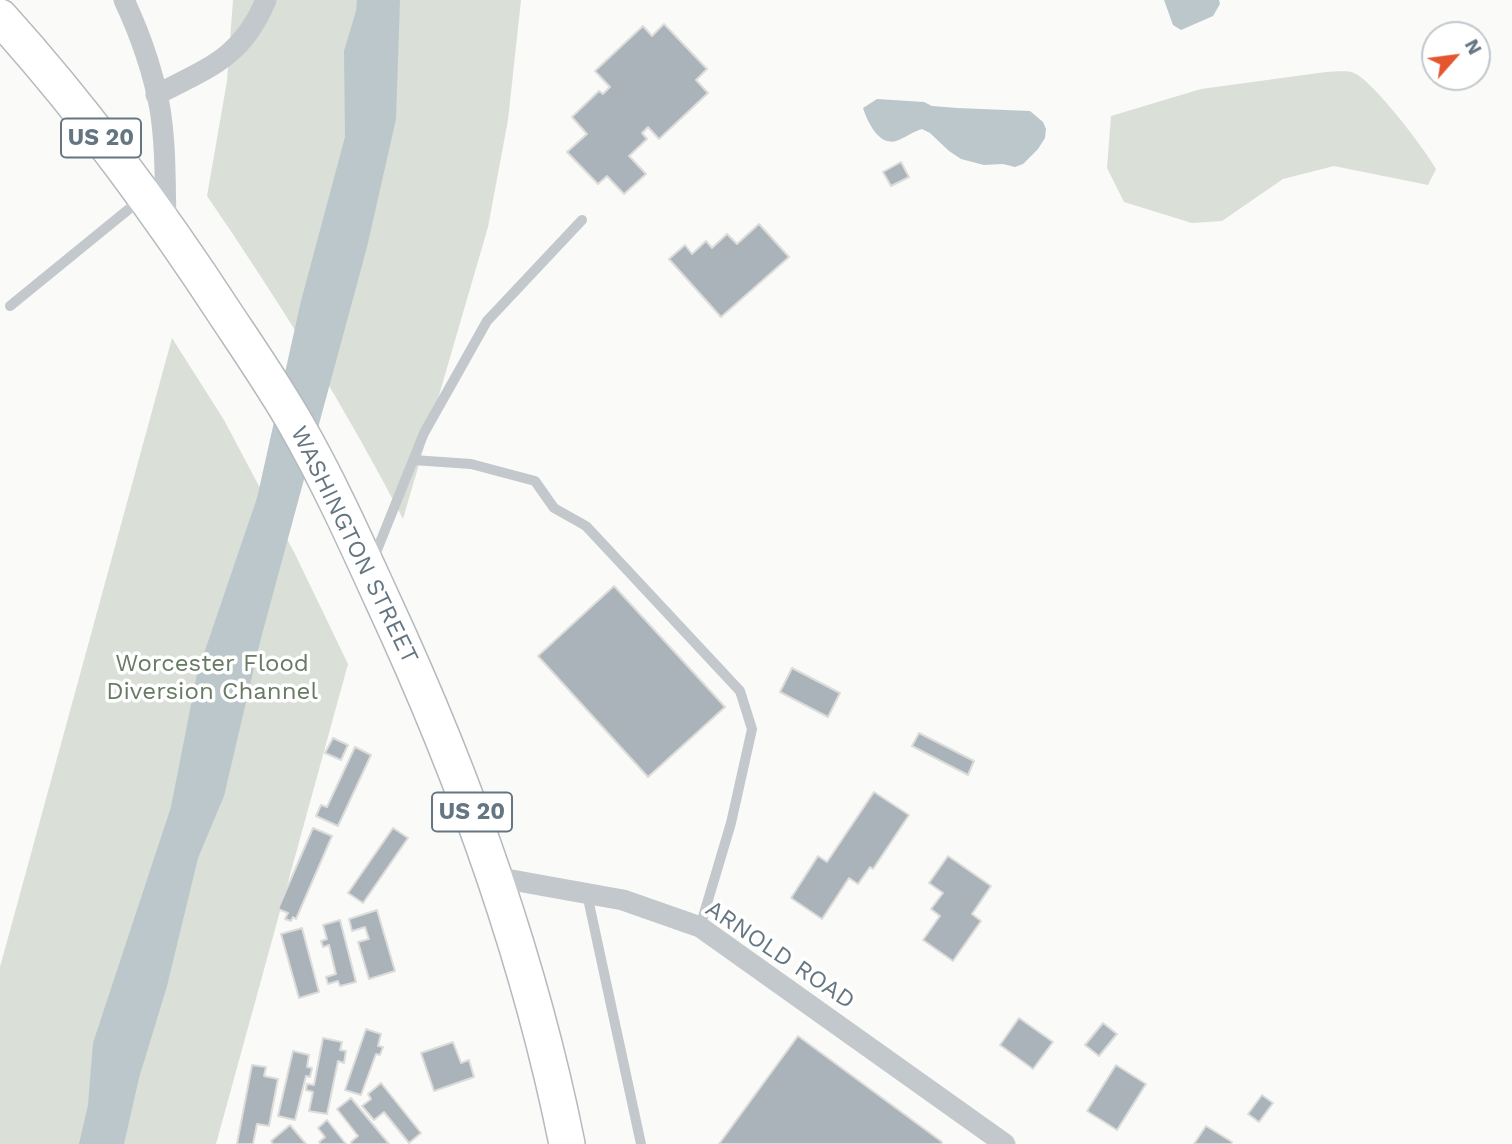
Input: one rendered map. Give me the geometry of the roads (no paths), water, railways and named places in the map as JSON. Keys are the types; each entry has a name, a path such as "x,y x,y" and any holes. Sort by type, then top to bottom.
{"main road":[{"name":"WASHINGTON STREET","path":"0,16 65,92 195,265 290,414 335,495 448,748 495,877 535,1009 567,1144"}],"street":[{"path":"124,0 140,38 156,95 164,148 167,226"},
{"path":"156,95 224,59 246,36 266,0"},
{"name":"ARNOLD ROAD","path":"495,877 623,900 700,927 1005,1144"}],"lane":[{"path":"10,306 145,196"},
{"path":"369,569 424,433 487,321 582,220"},
{"path":"413,460 471,464 535,481 554,508 586,526 740,691 752,729 731,823 700,927"},
{"path":"587,894 642,1144"}],"park label":[{"name":"Worcester Flood Diversion Channel","path":"212,678"}]}
